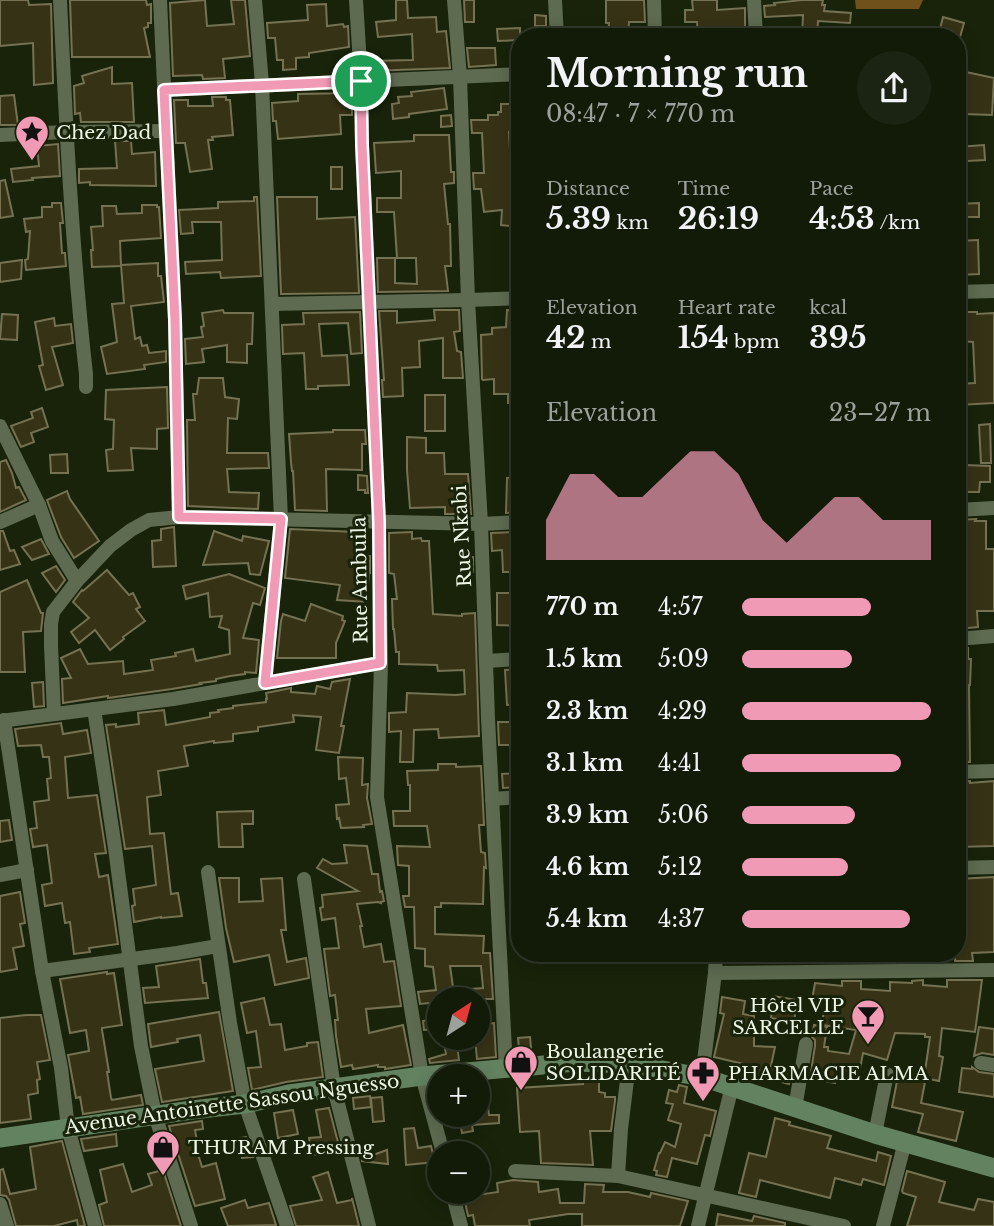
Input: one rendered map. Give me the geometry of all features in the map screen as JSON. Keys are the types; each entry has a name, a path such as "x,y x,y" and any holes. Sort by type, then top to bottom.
{"street":[{"path":"60,0 76,286 86,387"},
{"path":"160,0 175,320 179,517"},
{"path":"255,0 262,84 281,519 265,683"},
{"name":"Rue Ambuila","path":"356,0 379,522 377,797 422,1076 440,1141"},
{"name":"Rue Nkabi","path":"454,0 460,77 468,300 506,1070"},
{"path":"555,0 557,28"},
{"path":"654,0 655,28"},
{"path":"754,0 756,28"},
{"path":"164,90 511,74"},
{"path":"0,135 165,131"},
{"path":"966,292 994,291"},
{"path":"272,304 511,298"},
{"path":"0,426 39,505 52,541 77,581"},
{"path":"0,522 39,505"},
{"path":"966,510 994,508"},
{"path":"54,714 51,624 53,612 110,545 149,520 179,517 511,522"},
{"path":"966,638 994,636"},
{"path":"487,661 511,660"},
{"path":"95,1226 68,1128 61,1068 42,971 2,721 173,699 380,663"},
{"path":"94,709 141,1046 155,1115 191,1226"},
{"path":"966,772 994,771"},
{"path":"492,799 511,798"},
{"path":"966,868 994,867"},
{"path":"0,875 27,870"},
{"path":"208,872 245,1104 287,1226"},
{"path":"304,879 334,1088 369,1226"},
{"path":"42,971 218,946"},
{"path":"702,1077 716,962"},
{"path":"715,972 994,970"},
{"path":"795,1108 806,1044"},
{"name":"Avenue Antoinette Sassou Nguesso","path":"0,1138 422,1076 576,1062 629,1064 702,1077 875,1134 994,1168"},
{"path":"618,1176 629,1064"},
{"path":"875,1134 887,1074"},
{"path":"698,1226 732,1086"},
{"path":"883,1226 905,1142"},
{"path":"515,1171 618,1176 844,1226"},
{"path":"0,1204 7,1226"},
{"path":"455,1204 461,1226"}],"shaded area":[{"path":"855,0 923,0 919,9 856,9"}],"building":[{"path":"0,0 28,0 29,5 51,4 53,83 34,85 33,43 0,46"},
{"path":"70,0 146,0 147,5 151,4 151,23 144,28 150,57 72,57"},
{"path":"205,0 207,26 234,24 231,0 245,0 250,56 223,59 225,78 203,79 202,75 173,76 170,3"},
{"path":"396,0 407,0 408,18 436,17 437,32 446,31 450,68 370,71 369,61 413,60 412,34 378,37 376,22 396,20"},
{"path":"464,0 474,0 474,22 465,22"},
{"path":"606,0 644,0 645,22 629,22 629,28 609,28 609,23 606,23"},
{"path":"692,0 717,0 717,10 745,8 745,28 697,28 697,22 685,22 685,10 693,10"},
{"path":"823,0 824,11 851,13 850,23 818,21 818,28 802,28 803,15 765,17 764,6 775,5 774,3"},
{"path":"326,4 327,26 348,26 349,47 309,53 309,57 296,58 296,69 283,70 283,60 277,60 275,38 268,38 267,23 308,20 307,5"},
{"path":"535,15 546,16 546,26 535,26"},
{"path":"943,17 964,23 963,28 940,28"},
{"path":"511,28 511,40 498,41 497,29"},
{"path":"467,48 495,48 496,65 469,67"},
{"path":"112,67 112,84 132,83 134,122 81,122 80,113 75,114 74,86 84,83 82,76"},
{"path":"966,72 994,78 992,115 966,114"},
{"path":"444,88 447,109 393,119 392,104 399,103 398,97 412,96 411,92"},
{"path":"352,93 352,115 340,115 341,134 278,139 272,103 298,101 298,94"},
{"path":"14,95 18,125 0,125 0,96"},
{"path":"212,97 226,97 226,100 230,100 233,135 212,137 213,140 208,140 212,169 190,172 185,143 176,143 174,100 188,100 188,106 213,106"},
{"path":"501,104 511,104 511,226 501,225 502,210 484,212 481,189 474,189 473,173 484,173 482,133 472,133 471,120 488,120 488,115 498,115 498,112 501,112"},
{"path":"451,115 452,126 441,127 441,116"},
{"path":"414,135 449,135 454,183 444,184 450,224 451,266 445,266 448,291 378,292 377,258 395,258 395,283 417,284 416,258 397,258 394,212 377,212 377,198 401,198 401,171 376,173 374,143 414,141"},
{"path":"115,141 131,141 132,154 155,152 156,186 79,183 79,169 117,168"},
{"path":"58,144 60,176 13,182 11,169 39,166 37,146"},
{"path":"984,145 985,160 967,161 966,146"},
{"path":"331,167 342,167 342,189 331,189"},
{"path":"5,180 13,216 0,218 0,181"},
{"path":"254,197 257,197 261,276 221,278 220,272 186,274 185,262 222,260 221,222 192,222 193,233 181,234 179,210 218,208 218,202 254,201"},
{"path":"277,197 317,197 317,219 355,217 359,293 281,294"},
{"path":"52,203 61,203 62,253 65,253 66,266 26,270 30,231 26,232 24,219 42,217 42,207 52,207"},
{"path":"979,203 979,217 966,217 966,204"},
{"path":"142,205 159,207 161,238 120,241 121,266 92,267 91,227 103,226 102,206 116,206 117,214 142,213"},
{"path":"978,240 979,274 966,275 966,241"},
{"path":"22,260 21,279 0,282 0,263"},
{"path":"158,263 164,302 131,306 135,339 140,337 142,346 147,345 149,353 166,351 166,362 144,365 145,369 107,374 101,347 117,342 112,304 124,303 121,265"},
{"path":"223,310 224,313 253,313 252,344 247,344 247,363 227,362 227,345 202,349 204,362 186,364 185,339 203,337 202,313"},
{"path":"434,310 459,310 460,331 454,332 457,351 461,352 463,378 443,378 443,338 419,341 420,367 402,368 403,396 383,397 379,311 397,311 397,323 435,320"},
{"path":"507,310 511,310 511,403 508,403 508,394 494,394 494,379 482,379 481,335 492,334 492,328 506,327"},
{"path":"360,312 362,353 351,354 348,323 319,324 322,356 347,355 349,385 306,389 304,353 283,354 282,325 304,324 303,313"},
{"path":"966,312 994,313 994,403 966,405 966,384 975,383 973,342 966,342"},
{"path":"2,314 18,315 17,340 0,339"},
{"path":"54,318 55,326 71,324 73,343 52,347 63,385 46,390 39,366 43,365 35,322"},
{"path":"199,378 223,378 225,397 239,399 237,419 228,418 227,453 268,453 269,468 227,469 229,492 259,493 258,509 188,506 187,420 195,420 193,394 197,394"},
{"path":"167,387 168,428 157,429 157,449 131,448 133,470 108,471 106,450 113,449 114,420 105,419 106,390"},
{"path":"425,395 445,395 445,431 425,431"},
{"path":"42,408 48,427 31,433 34,442 21,447 11,426 33,418 31,412"},
{"path":"990,424 991,463 981,463 979,425"},
{"path":"365,430 362,470 326,469 327,511 295,510 289,434"},
{"path":"407,437 426,438 426,453 444,453 445,474 468,474 471,514 445,514 445,507 410,508"},
{"path":"67,454 68,473 51,473 50,455"},
{"path":"6,460 16,488 19,487 26,500 0,512 0,462"},
{"path":"966,465 990,466 990,482 980,482 979,492 966,492"},
{"path":"358,475 367,476 368,493 358,490"},
{"path":"507,478 511,478 511,513 506,513"},
{"path":"67,491 99,541 74,558 61,537 47,500"},
{"path":"966,520 986,521 986,549 994,549 994,611 977,611 978,627 966,628"},
{"path":"174,527 176,566 153,567 152,541 161,540 161,529"},
{"path":"290,529 356,532 356,556 370,556 367,602 337,600 340,585 285,578"},
{"path":"0,531 3,531 10,551 14,550 20,564 0,570"},
{"path":"214,531 242,541 243,536 269,541 260,575 250,574 248,563 203,565"},
{"path":"412,532 412,539 429,541 433,614 462,616 475,613 479,736 439,738 438,729 414,730 413,762 400,762 401,731 389,732 389,713 406,712 407,693 465,694 464,670 438,671 437,665 399,664 393,629 392,599 397,599 394,574 389,573 389,533"},
{"path":"511,532 511,572 503,572 502,550 492,551 491,533"},
{"path":"41,539 49,554 32,560 22,547"},
{"path":"473,557 473,572 461,572 461,558"},
{"path":"56,566 65,580 56,592 42,573"},
{"path":"107,570 129,595 133,593 140,607 136,609 145,621 110,650 95,630 79,643 71,632 89,618 73,602 82,590"},
{"path":"229,574 265,588 260,605 253,603 243,638 259,640 256,673 245,672 216,681 172,689 63,703 62,679 71,678 61,658 80,649 88,664 123,661 124,674 153,670 151,660 176,656 175,653 193,649 196,661 230,654 229,630 219,627 222,616 210,617 208,593 186,599 183,586"},
{"path":"27,580 43,613 41,631 23,632 25,672 0,672 0,592"},
{"path":"497,593 511,593 511,626 497,625"},
{"path":"311,604 343,616 342,620 345,621 336,643 336,658 277,658 283,614 305,621"},
{"path":"966,648 968,659 971,659 970,762 966,762"},
{"path":"505,670 511,670 511,705 507,705"},
{"path":"350,679 339,753 316,750 321,717 293,715 294,722 233,734 233,741 184,746 188,766 158,771 161,795 147,797 150,834 164,833 171,894 178,893 182,916 134,922 133,889 156,885 152,846 125,849 106,725 116,724 116,727 139,724 138,713 164,710 166,725 210,717 210,713 219,712 218,710 266,702 266,693 291,688 291,692 315,694 317,686 330,689 332,682"},
{"path":"43,682 44,706 34,707 32,683"},
{"path":"498,722 511,722 511,745 499,745"},
{"path":"61,723 63,734 87,730 91,753 65,757 68,798 97,795 106,853 95,854 99,877 108,875 118,944 89,948 90,952 74,954 70,922 65,923 62,903 45,906 42,885 52,883 47,845 33,847 30,829 37,828 34,802 49,800 49,757 43,757 41,745 18,746 15,729"},
{"path":"338,757 363,758 362,785 368,784 367,798 372,824 341,828 336,805 349,804 346,778 339,779"},
{"path":"438,764 456,764 456,767 481,766 484,825 479,825 481,852 485,853 486,868 484,867 483,904 441,903 441,907 435,907 435,934 484,936 483,953 490,953 493,999 490,999 490,987 483,987 481,966 450,966 453,987 436,987 433,967 425,966 425,949 415,948 414,907 405,907 403,896 409,896 409,866 398,865 397,846 430,847 427,826 394,826 393,811 410,811 407,771 438,770"},
{"path":"502,774 511,774 511,788 503,788"},
{"path":"966,781 994,781 994,846 966,847"},
{"path":"253,811 253,824 242,824 243,847 219,847 217,812"},
{"path":"9,820 12,840 0,842 0,821"},
{"path":"344,845 367,846 372,874 378,874 384,901 357,904 360,926 364,947 381,944 384,962 394,961 401,1006 366,1009 369,1033 403,1025 411,1065 385,1069 378,1065 353,1069 352,1065 341,1067 336,1036 335,1020 338,1020 335,995 330,996 324,949 339,948 335,918 322,920 320,908 323,907 322,895 358,891 317,868 323,859 332,864 347,863"},
{"path":"994,877 994,952 972,953 973,961 966,961 966,879"},
{"path":"219,878 239,878 239,902 263,901 261,879 282,878 286,930 281,930 287,962 306,958 309,978 275,985 269,955 234,962"},
{"path":"20,892 25,923 20,924 24,946 13,948 17,969 0,972 0,896"},
{"path":"200,959 208,998 145,1003 143,988 159,987 156,966"},
{"path":"114,973 122,1025 102,1028 111,1098 141,1095 143,1105 83,1114 80,1097 76,1098 68,1055 89,1051 86,1030 70,1033 60,979"},
{"path":"923,980 923,985 947,987 947,980 982,980 975,1032 942,1028 939,1056 943,1057 939,1081 924,1078 930,1037 925,1037 925,1034 895,1033 887,1060 863,1053 860,1069 852,1067 851,1072 837,1070 835,1083 810,1078 815,1046 812,1037 814,1025 827,1027 824,1047 828,1047 828,1051 849,1054 856,1030 822,1025 825,1002 812,1000 815,983 842,986 842,981 861,981 861,989 890,991 890,982 912,983"},
{"path":"427,991 427,1003 420,1004 418,992"},
{"path":"773,996 797,1000 794,1022 771,1018"},
{"path":"722,997 745,1001 743,1014 754,1016 754,1046 775,1047 771,1066 792,1071 789,1084 750,1074 752,1066 714,1057 724,1014 720,1013"},
{"path":"264,998 270,1025 281,1024 285,1050 318,1042 323,1077 252,1090 248,1068 261,1067 256,1031 247,1033 241,1003"},
{"path":"219,1012 233,1091 162,1102 155,1069 204,1061 200,1035 151,1047 148,1024"},
{"path":"41,1015 50,1060 37,1062 40,1079 37,1080 38,1093 28,1095 31,1119 0,1123 0,1018"},
{"path":"427,1020 427,1030 424,1030 423,1021"},
{"path":"494,1023 496,1057 477,1059 476,1050 490,1050 490,1024"},
{"path":"979,1027 994,1029 994,1055 982,1053 974,1056"},
{"path":"530,1037 531,1048 519,1049 518,1038"},
{"path":"445,1050 458,1050 459,1060 430,1063 429,1059 446,1054"},
{"path":"972,1067 979,1072 994,1074 994,1097 959,1092 962,1068"},
{"path":"898,1076 925,1082 921,1103 963,1112 956,1141 918,1132 923,1114 892,1107"},
{"path":"599,1081 599,1092 605,1093 605,1097 615,1097 615,1101 611,1131 590,1131 593,1165 541,1163 539,1131 520,1132 517,1088"},
{"path":"679,1085 687,1087 684,1103 716,1111 710,1136 705,1135 697,1164 672,1158 667,1177 656,1175 657,1171 654,1170 659,1153 665,1142 675,1147 681,1124 668,1120 673,1104 666,1103 669,1090 677,1092"},
{"path":"370,1096 371,1107 354,1109 353,1098"},
{"path":"382,1097 384,1121 373,1122 371,1098"},
{"path":"329,1108 340,1150 312,1155 309,1138 321,1137 316,1110"},
{"path":"293,1110 298,1134 278,1138 274,1113"},
{"path":"490,1115 499,1115 499,1123 490,1124"},
{"path":"775,1118 790,1122 789,1125 831,1136 827,1148 876,1161 878,1152 891,1156 884,1185 863,1179 861,1185 835,1178 830,1198 760,1180 756,1197 739,1193 749,1153 766,1157"},
{"path":"202,1121 203,1129 195,1130 197,1141 194,1141 202,1167 216,1163 225,1199 195,1206 169,1126"},
{"path":"461,1127 472,1127 473,1131 462,1133"},
{"path":"414,1128 418,1148 427,1147 427,1163 406,1165 404,1129"},
{"path":"116,1134 117,1146 84,1151 81,1139"},
{"path":"246,1137 253,1157 242,1158 240,1138"},
{"path":"62,1141 85,1226 78,1226 77,1220 54,1226 16,1226 9,1200 0,1195 0,1170 3,1169 10,1194 36,1189 30,1147"},
{"path":"387,1150 388,1164 362,1161 362,1159"},
{"path":"123,1164 132,1192 152,1185 148,1174 163,1170 181,1226 104,1226 99,1205 107,1202 100,1170"},
{"path":"907,1171 945,1182 939,1202 974,1210 978,1199 994,1202 994,1226 907,1226 916,1197 902,1191"},
{"path":"328,1172 337,1203 352,1198 359,1226 296,1226 290,1206 322,1200 313,1177"},
{"path":"513,1180 538,1182 539,1192 558,1189 560,1203 584,1203 585,1184 604,1185 603,1192 628,1192 650,1197 651,1193 688,1201 680,1226 582,1226 582,1214 568,1214 529,1220 530,1226 475,1226 473,1215 468,1216 465,1204 490,1204 490,1193 498,1192 497,1183"},
{"path":"245,1200 248,1208 269,1203 276,1225 228,1226 221,1208"},
{"path":"718,1214 752,1221 754,1216 785,1223 785,1226 716,1226"}],"place":[{"name":"Chez Dad","path":"32,162"},
{"name":"Hôtel VIP SARCELLE","path":"868,1046"},
{"name":"Boulangerie SOLIDARITÉ","path":"521,1092"},
{"name":"PHARMACIE ALMA","path":"703,1103"},
{"name":"THURAM Pressing","path":"163,1177"}],"route":[{"path":"361,81 379,522 380,663 265,683 281,519 179,517 175,320 164,90 361,81"}]}
